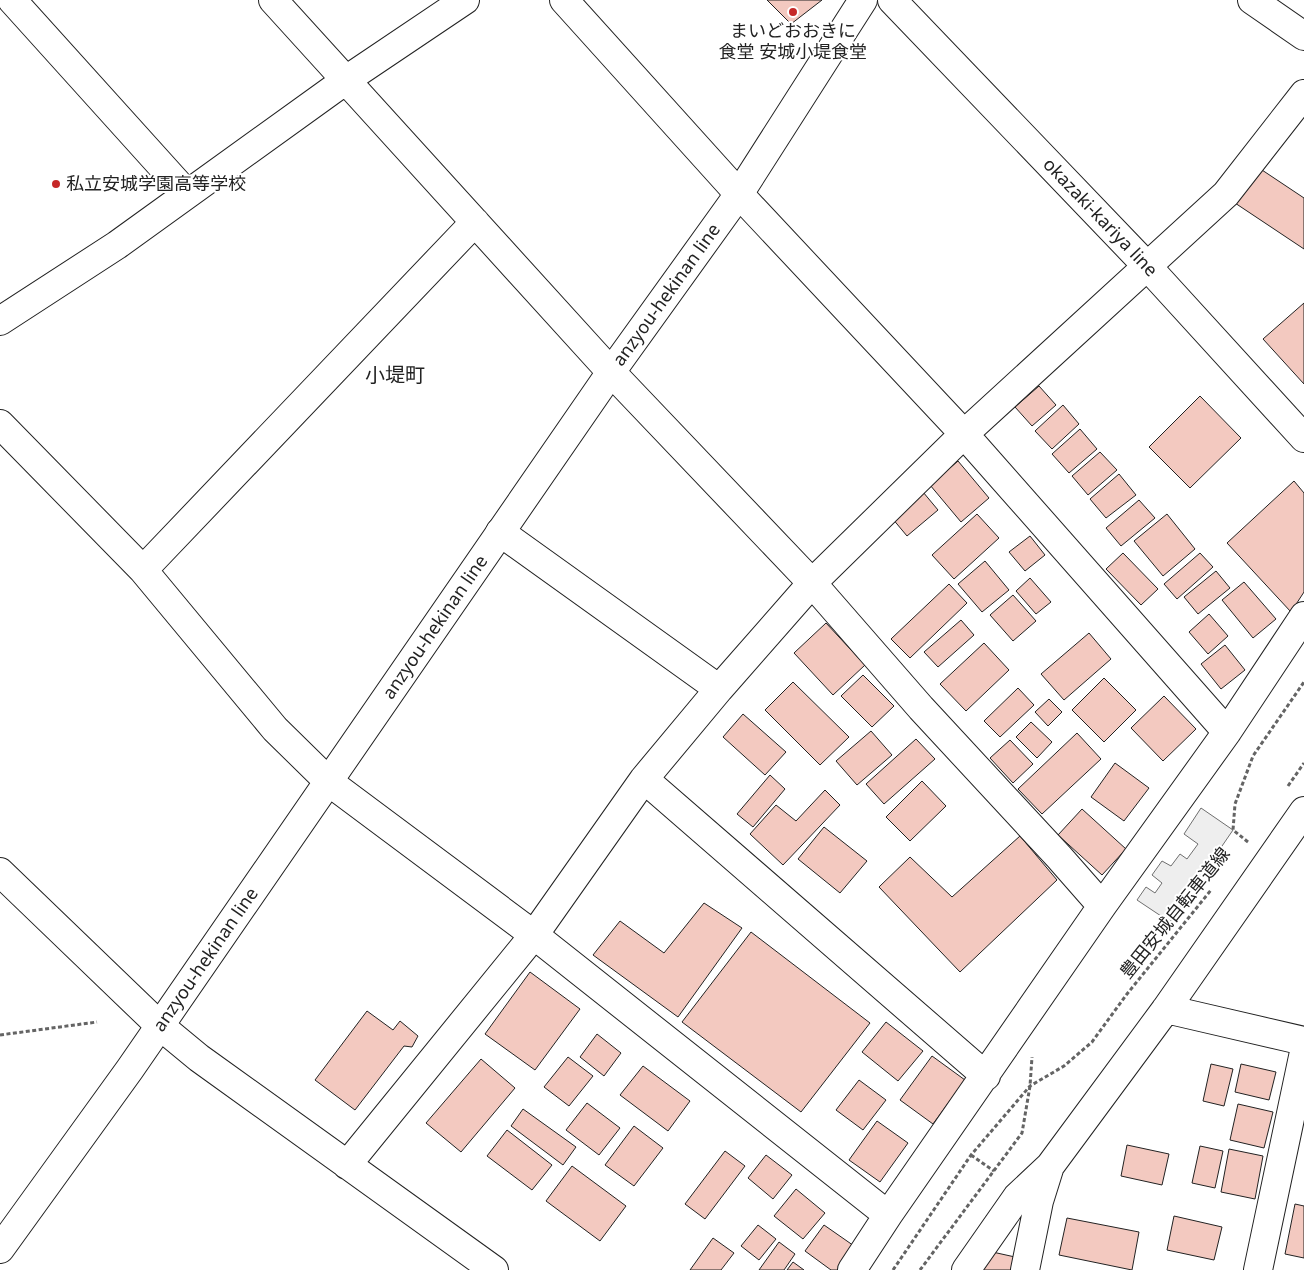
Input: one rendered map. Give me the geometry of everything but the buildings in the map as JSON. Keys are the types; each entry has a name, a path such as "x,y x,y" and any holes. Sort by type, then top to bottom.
{"street":[{"path":"12,0 187,194"},
{"path":"273,0 611,372 812,583 922,708 1102,906"},
{"path":"0,321 116,245 346,80 465,0"},
{"path":"564,0 739,194 964,434 1227,732"},
{"name":"anzyou-hekinan line","path":"0,1249 130,1069 611,372 739,194 863,0"},
{"name":"okazaki-kariya line","path":"892,0 1147,266 1304,438"},
{"path":"1252,0 1304,36"},
{"path":"347,1165 534,935 644,779 719,689 812,583 964,434 1226,194 1304,94"},
{"path":"142,570 475,222"},
{"path":"0,424 142,570 275,729 329,782 534,935 888,1215"},
{"path":"500,532 719,689"},
{"path":"852,1270 1102,906 1227,732 1304,616"},
{"path":"644,779 986,1076"},
{"path":"966,1270 1017,1197 1050,1166 1166,1009 1304,811"},
{"path":"0,872 159,1025 199,1058 494,1270"},
{"path":"1166,1009 1304,1041"},
{"path":"1258,1270 1304,1052"},
{"path":"1025,1270 1038,1201 1050,1166"}],"path":[{"name":"豊田安城自転車道線","path":"1244,849 1249,842 1233,830 1236,804 1252,756 1304,682"},
{"name":"豊田安城自転車道線","path":"893,1270 971,1155 1030,1086 1064,1066 1092,1042 1127,994 1216,885"},
{"path":"0,1035 97,1022"},
{"path":"920,1270 1022,1133 1030,1086 1033,1047"}],"shaded area":[{"path":"1201,808 1233,830 1170,922 1137,900 1146,887 1155,893 1162,883 1152,875 1162,861 1171,866 1180,854 1187,859 1198,844 1184,834"}],"place":[{"name":"まいどおおきに 食堂 安城小堤食堂","path":"793,12"},
{"name":"私立安城学園高等学校","path":"56,184"}],"district":[{"name":"小堤町","path":"395,375"}]}
